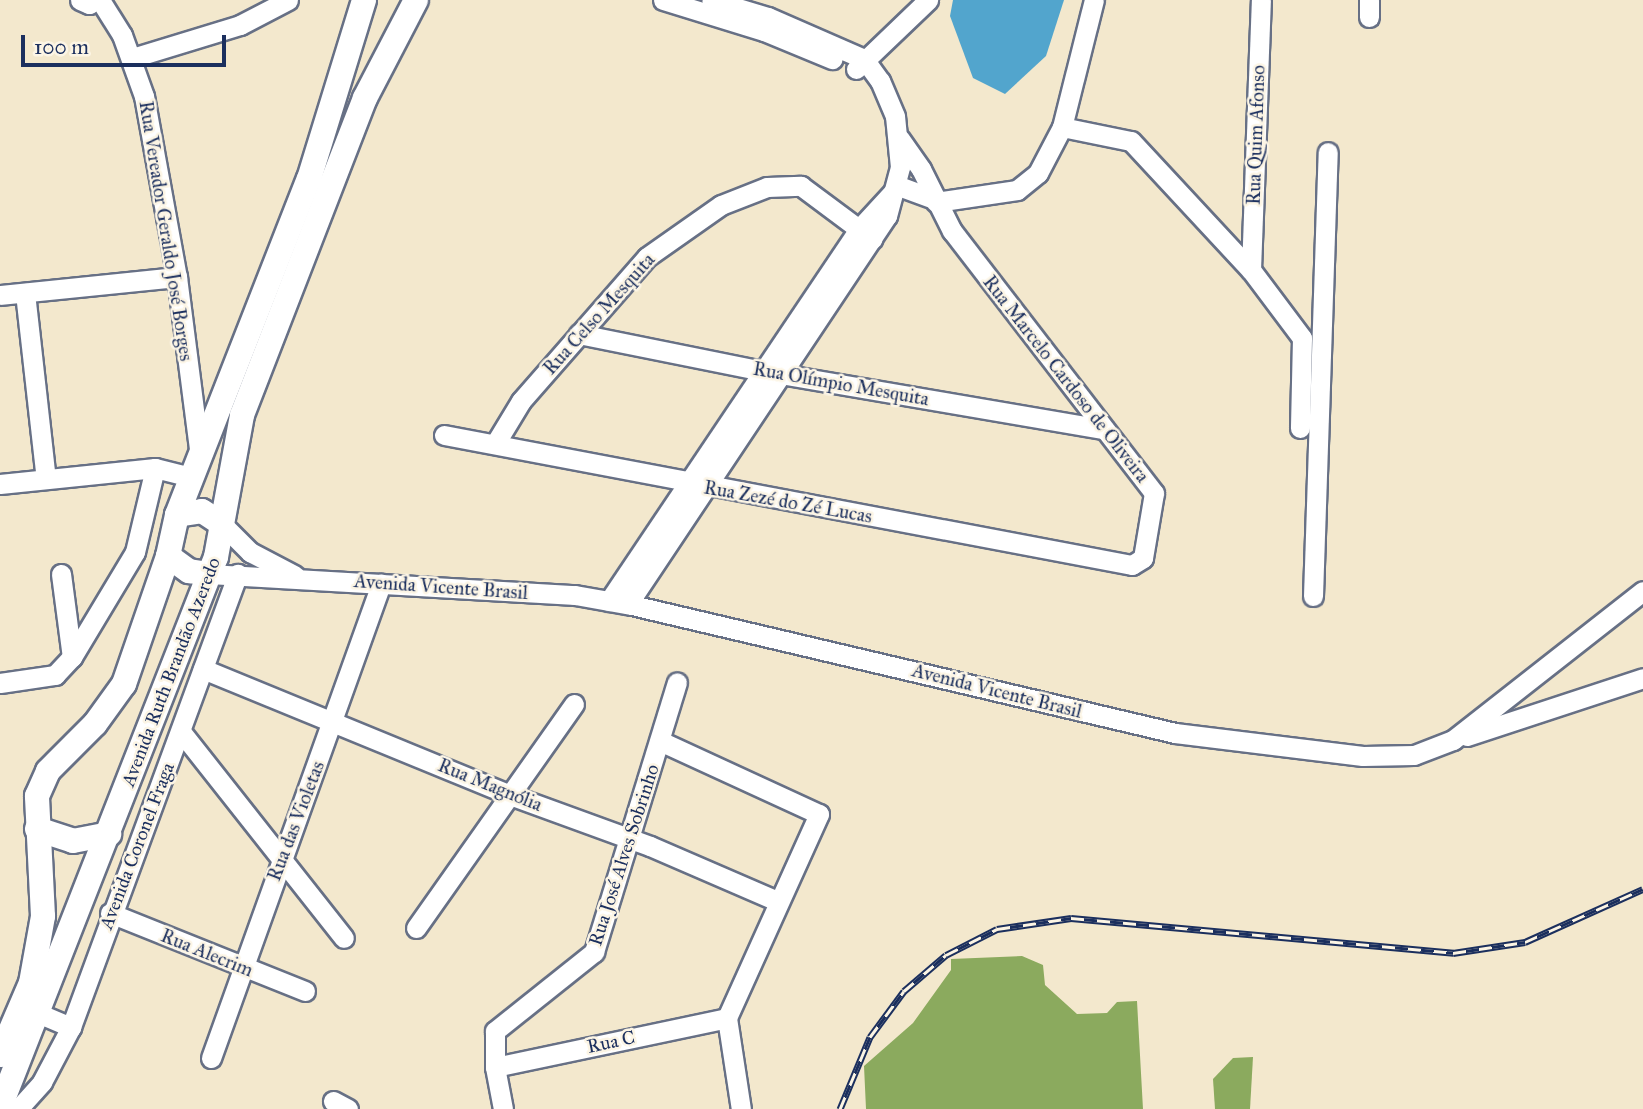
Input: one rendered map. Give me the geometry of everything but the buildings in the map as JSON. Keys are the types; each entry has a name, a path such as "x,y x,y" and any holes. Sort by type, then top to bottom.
{"main road":[{"name":"Avenida Ruth Brandão Azeredo","path":"0,1055 31,983 43,916 37,796 48,771 94,724 124,684 168,556 177,515 309,179 364,0"},
{"name":"Avenida Ruth Brandão Azeredo","path":"0,1107 40,1014 75,908 109,835 209,574 222,524 242,415 365,98 416,0"},
{"path":"196,467 222,524"},
{"path":"177,515 202,511 222,524"},
{"path":"168,556 189,572 209,574"},
{"path":"37,829 73,841 109,835"}],"street":[{"path":"217,29 261,0"},
{"path":"132,58 217,29 240,25 288,0"},
{"path":"663,0 767,16"},
{"path":"618,603 895,188 900,139 880,81 860,64 767,16 711,0"},
{"path":"860,64 928,0"},
{"path":"895,188 935,200 1017,190 1038,173 1062,127 1094,0"},
{"name":"Rua Quim Afonso","path":"1251,270 1261,0"},
{"name":"Rua Vereador Geraldo José Borges","path":"94,3 132,58 144,96 177,278 196,467"},
{"path":"1062,127 1131,141 1311,338 1313,596"},
{"name":"Rua Marcelo Cardoso de Oliveira","path":"900,139 921,169 935,200 976,264 1154,493 1143,558 1132,565"},
{"path":"1300,428 1328,152"},
{"name":"Rua Celso Mesquita","path":"495,444 521,401 647,257 722,205 766,187 801,186 865,234"},
{"path":"0,295 177,278"},
{"path":"25,293 46,479"},
{"name":"Rua Olímpio Mesquita","path":"579,334 772,373 1104,429"},
{"name":"Rua Zezé do Zé Lucas","path":"444,435 697,485 1132,565"},
{"path":"0,484 155,468 196,467"},
{"path":"0,683 55,675 72,657 135,552 155,468"},
{"name":"Avenida Vicente Brasil","path":"222,524 250,552 302,578"},
{"path":"61,574 72,657"},
{"name":"Avenida Vicente Brasil","path":"209,574 302,578 618,603 1175,733 1363,756 1414,755 1453,740 1643,591"},
{"name":"Avenida Coronel Fraga","path":"19,1109 42,1082 71,1027 110,913 182,733 239,574"},
{"name":"Rua das Violetas","path":"211,1058 240,967 334,719 381,584"},
{"name":"Rua Magnólia","path":"203,669 334,719 510,795 630,839 777,901"},
{"path":"1453,740 1643,678"},
{"name":"Rua José Alves Sobrinho","path":"503,1109 495,1067 495,1031 594,952 677,683"},
{"path":"416,928 574,704"},
{"path":"182,733 344,938"},
{"path":"660,741 818,814 727,1018 741,1109"},
{"name":"Rua Alecrim","path":"110,913 305,991"},
{"path":"40,1014 71,1027"},
{"name":"Rua C","path":"495,1067 727,1018"}],"green space":[{"path":"1022,956 1043,965 1045,985 1077,1014 1107,1013 1117,1002 1137,1001 1143,1109 866,1109 864,1066 913,1023 951,970 951,959"},
{"path":"1253,1057 1250,1109 1215,1109 1213,1079 1233,1058"}],"water":[{"path":"953,0 1064,0 1046,56 1005,94 973,78 950,16"}],"railway":[{"path":"840,1109 870,1037 904,991 946,955 997,929 1071,918 1453,953 1525,942 1643,889"}]}
